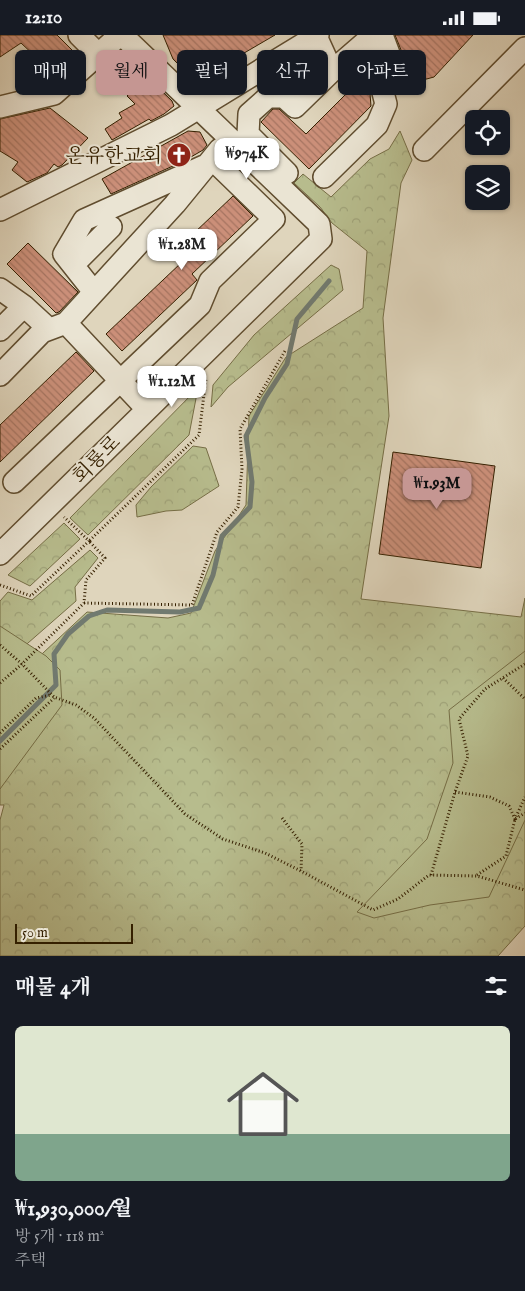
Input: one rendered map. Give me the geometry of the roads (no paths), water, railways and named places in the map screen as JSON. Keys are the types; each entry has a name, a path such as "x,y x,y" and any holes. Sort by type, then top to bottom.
{"street":[{"path":"79,35 96,51"},
{"path":"0,375 42,332 57,326 94,292 175,204 230,138 121,35 105,50"},
{"path":"382,35 387,50"},
{"path":"0,210 171,125 317,36 332,71"},
{"path":"287,173 248,134 249,114 268,97 284,97 295,107 369,39 386,104 377,125 324,177"},
{"path":"424,150 525,48"},
{"path":"0,107 54,94 96,58"},
{"name":"회룡로","path":"0,553 146,408 321,239 319,224 230,138"},
{"path":"94,292 64,254 84,220 209,162"},
{"path":"14,482 200,305 210,281 274,219 209,162"},
{"path":"73,265 111,227"},
{"path":"0,289 57,326 121,381 146,408"},
{"path":"0,330 24,306"}],"waterway":[{"path":"0,741 56,685 54,654 68,634 89,616 107,610 180,612 199,608 213,575 222,536 250,507 252,482 246,436 265,398 287,364 297,319 329,281"}],"place":[{"name":"온유한교회","path":"179,155"}]}
